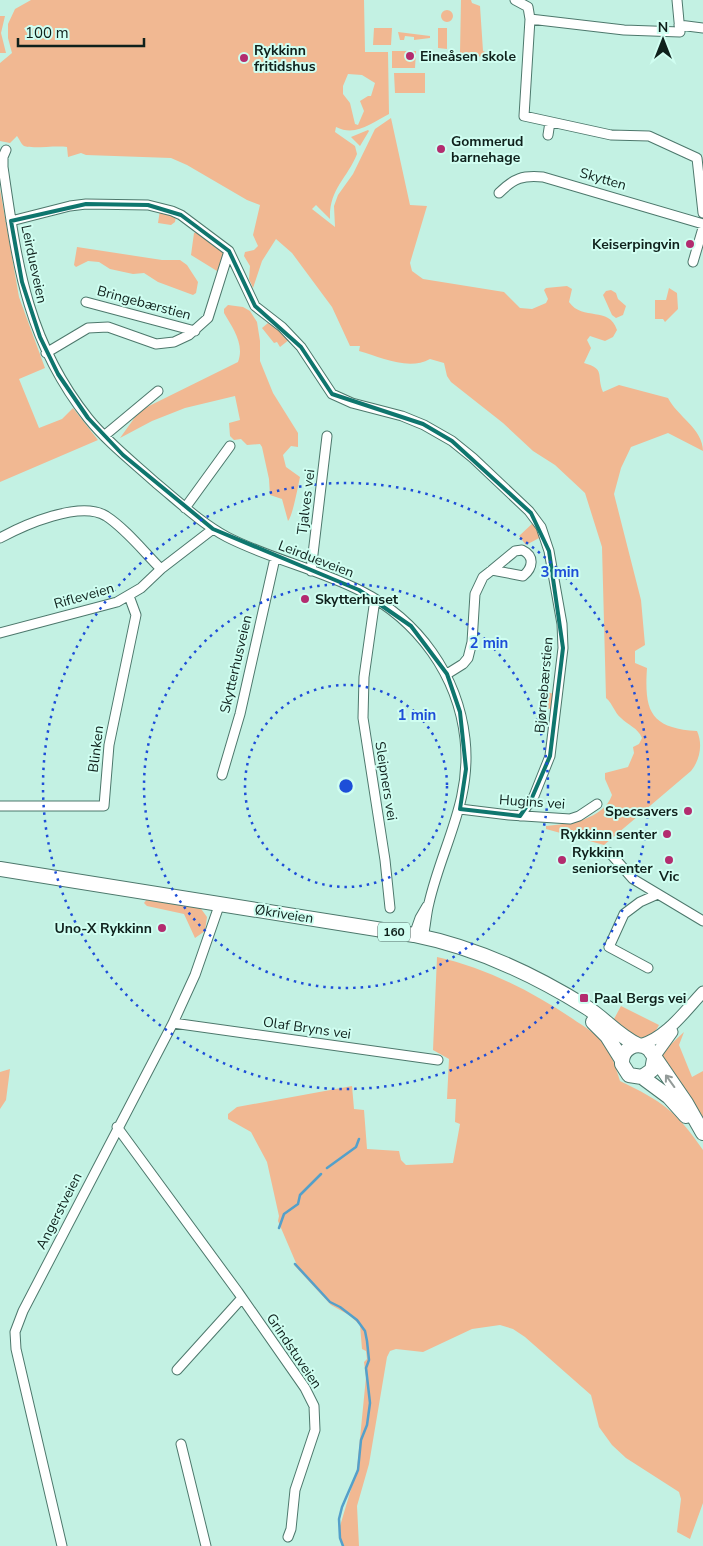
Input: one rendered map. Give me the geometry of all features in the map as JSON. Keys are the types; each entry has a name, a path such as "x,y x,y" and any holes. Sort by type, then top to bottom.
{"main road":[{"name":"Økriveien","path":"0,868 419,936 481,954 526,974 587,1008 628,1040 639,1045"},
{"name":"Økriveien","path":"559,992 601,1029 622,1060"},
{"name":"160","path":"639,1045 649,1049 686,1103 703,1134"},
{"path":"622,1060 627,1049 639,1045"},
{"path":"642,1077 652,1070 654,1058"},
{"name":"160","path":"622,1060 623,1068 629,1075 642,1077 669,1097 703,1134"}],"street":[{"path":"515,0 528,8 530,19 524,116 611,135 649,136 699,161 703,213"},
{"path":"677,0 679,29"},
{"path":"530,19 624,30 703,28"},
{"path":"548,135 550,122"},
{"name":"Leirdueveien","path":"6,150 3,157 11,221 22,282 46,353 69,392 104,436 185,508 213,529 275,558 311,571 375,599 411,626 447,674 460,712 466,742 465,780 460,809 419,936"},
{"name":"Skytten","path":"499,193 513,180 525,175 543,177 703,224"},
{"name":"Bjørnebærstien","path":"11,221 76,205 148,205 172,210 229,251 255,306 282,327 301,347 332,394 352,403 419,422 452,441 496,478 522,504 540,527 548,546 554,576 563,648 550,756 534,796 520,816"},
{"path":"693,262 703,228"},
{"name":"Bringebærstien","path":"46,353 88,328 95,327 108,327 150,343 165,344 182,339 195,331 208,318 229,251"},
{"name":"Bringebærstien","path":"86,302 195,331"},
{"path":"104,436 158,391"},
{"name":"Tjalves vei","path":"311,571 327,436"},
{"path":"185,508 230,446"},
{"path":"0,538 46,518 75,511 89,511 104,515 111,520 161,569"},
{"name":"Rifleveien","path":"0,633 101,607 129,596 213,529"},
{"name":"Skytterhusveien","path":"222,774 240,714 275,558"},
{"path":"447,674 463,664 468,658 472,642 475,594 483,577 492,570"},
{"name":"Blinken","path":"0,806 104,806 109,745 136,615 129,596"},
{"name":"Sleipners vei","path":"375,599 364,677 363,718 385,860 390,908"},
{"name":"Hugins vei","path":"460,809 520,816 570,818 579,816 598,804"},
{"path":"610,852 633,879 703,921"},
{"path":"648,968 609,947 624,914 640,902 658,894"},
{"name":"Angerstveien","path":"62,1546 16,1349 15,1332 23,1311 116,1127 173,1022 195,975 220,903"},
{"path":"639,1045 652,1042 661,1035 703,992"},
{"path":"654,1058 666,1039 703,1001"},
{"name":"Olaf Bryns vei","path":"173,1022 438,1060"},
{"name":"Grindstuveien","path":"116,1127 242,1298 305,1388 314,1406 315,1430 294,1490 291,1528 288,1537"},
{"path":"178,1370 242,1298"},
{"path":"181,1444 206,1546"}],"highlighted area":[{"path":"86,204 148,205 181,215 229,251 255,306 301,347 332,394 423,424 452,441 531,513 549,551 563,648 550,756 531,800 520,816 460,809 466,769 460,712 447,674 411,626 359,590 213,529 123,455 88,418 58,374 40,337 22,282 11,221"}],"shaded area":[{"path":"31,0 364,0 365,52 388,52 389,114 357,130 343,130 336,127 335,132 355,146 357,154 335,192 330,209 330,219 316,205 312,209 335,227 334,206 338,195 353,174 375,129 391,118 410,205 427,206 410,263 412,271 423,279 504,292 520,308 532,309 546,303 548,299 544,290 546,288 567,286 572,289 569,302 575,308 608,318 613,322 617,330 613,337 605,341 590,336 587,340 591,348 584,363 598,370 603,392 619,385 668,398 699,436 703,451 668,433 631,447 621,468 614,494 641,600 645,645 635,651 635,663 647,668 646,683 649,706 660,721 669,726 697,731 700,741 700,752 697,762 691,771 604,845 546,829 546,826 584,819 601,810 608,803 612,795 605,779 605,773 628,767 634,753 633,747 639,744 642,738 635,729 619,716 606,698 602,547 585,493 555,465 533,451 503,423 451,382 447,376 444,363 430,359 413,364 394,362 359,351 360,346 350,346 332,307 292,253 276,239 262,261 253,288 249,279 250,266 244,256 245,252 254,250 258,246 253,235 260,205 247,200 187,165 171,158 86,155 81,153 68,157 67,147 27,147 23,145 17,136 10,143 0,141 0,63 12,53 8,38 8,24 15,9","holes":["348,74 362,75 375,83 371,96 360,101 364,111 358,125 355,124 350,103 343,94 343,86"]},
{"path":"461,0 471,0 472,3 480,6 483,51 493,55 493,59 460,53"},
{"path":"449,10 452,11 452,21 445,22 442,21 441,14 442,11"},
{"path":"0,16 5,16 1,33 6,53 0,53"},
{"path":"374,28 392,28 391,45 373,45"},
{"path":"438,28 447,28 447,49 438,48"},
{"path":"398,32 430,36 430,38 414,40 414,37 405,36 404,40 400,40"},
{"path":"392,51 416,51 415,68 392,68"},
{"path":"394,73 425,73 425,93 395,93"},
{"path":"368,130 360,146 351,137"},
{"path":"0,189 19,297 45,368 19,379 39,428 62,419 73,408 98,440 0,482"},
{"path":"160,210 176,216 175,222 171,225 158,223"},
{"path":"200,231 225,254 217,271 191,255 194,233"},
{"path":"77,247 162,260 180,260 187,265 198,282 196,293 193,295 158,282 144,273 133,274 110,269 99,262 88,261 76,267 74,265"},
{"path":"669,288 677,293 678,309 665,322 663,319 655,319 655,300 666,300"},
{"path":"611,290 616,293 618,299 626,306 623,315 616,318 612,315 603,295 606,291"},
{"path":"228,305 243,307 250,311 257,322 260,341 260,361 273,393 298,433 298,447 291,446 283,455 286,467 300,477 288,521 282,499 270,495 269,479 260,444 247,445 241,439 234,440 230,436 229,423 240,420 235,396 185,408 152,421 120,438 138,413 238,362 240,355 239,342 224,313 224,309"},
{"path":"268,323 290,339 280,347 277,342 274,343 262,328"},
{"path":"534,522 541,537 526,545 519,536"},
{"path":"545,692 556,694 555,704 551,709 542,707"},
{"path":"147,899 199,906 207,917 205,931 195,938 184,914 147,906 144,903"},
{"path":"437,957 473,967 508,982 541,999 589,1030 600,1039 609,1052 620,1081 647,1095 668,1109 685,1126 703,1150 703,1503 690,1539 677,1532 681,1499 679,1492 626,1458 612,1445 599,1427 591,1395 525,1337 513,1329 500,1325 472,1329 423,1352 396,1349 390,1351 387,1357 369,1464 357,1506 359,1546 344,1546 339,1535 357,1469 366,1377 364,1362 367,1359 366,1351 362,1349 360,1325 349,1315 331,1305 294,1265 296,1263 278,1221 279,1216 267,1162 251,1132 228,1119 228,1114 237,1107 352,1086 354,1109 364,1110 367,1149 399,1151 401,1160 406,1165 453,1163 460,1124 455,1122 456,1099 447,1099 449,1059 433,1050"},
{"path":"621,1006 659,1025 650,1035 637,1038 614,1019"},
{"path":"684,1032 679,1045 692,1077 703,1071 703,1122 662,1057 667,1044 669,1046"},
{"path":"10,1069 6,1100 0,1109 0,1072"}],"waterway":[{"path":"327,1168 356,1147 359,1139"},
{"path":"279,1228 284,1214 298,1204 300,1195 321,1174"},
{"path":"295,1264 330,1302 357,1320 365,1331 367,1341 369,1360 366,1368 370,1403 367,1425 361,1440 358,1470 342,1507 339,1519 340,1538 343,1546"}],"place":[{"name":"Eineåsen skole","path":"410,56"},
{"name":"Rykkinn fritidshus","path":"244,58"},
{"name":"Gommerud barnehage","path":"441,149"},
{"name":"Keiserpingvin","path":"690,244"},
{"name":"Skytterhuset","path":"305,599"},
{"name":"Specsavers","path":"688,811"},
{"name":"Rykkinn senter","path":"667,834"},
{"name":"Rykkinn seniorsenter","path":"562,860"},
{"name":"Vic","path":"669,860"},
{"name":"Uno-X Rykkinn","path":"162,928"},
{"name":"Paal Bergs vei","path":"584,998"}]}
